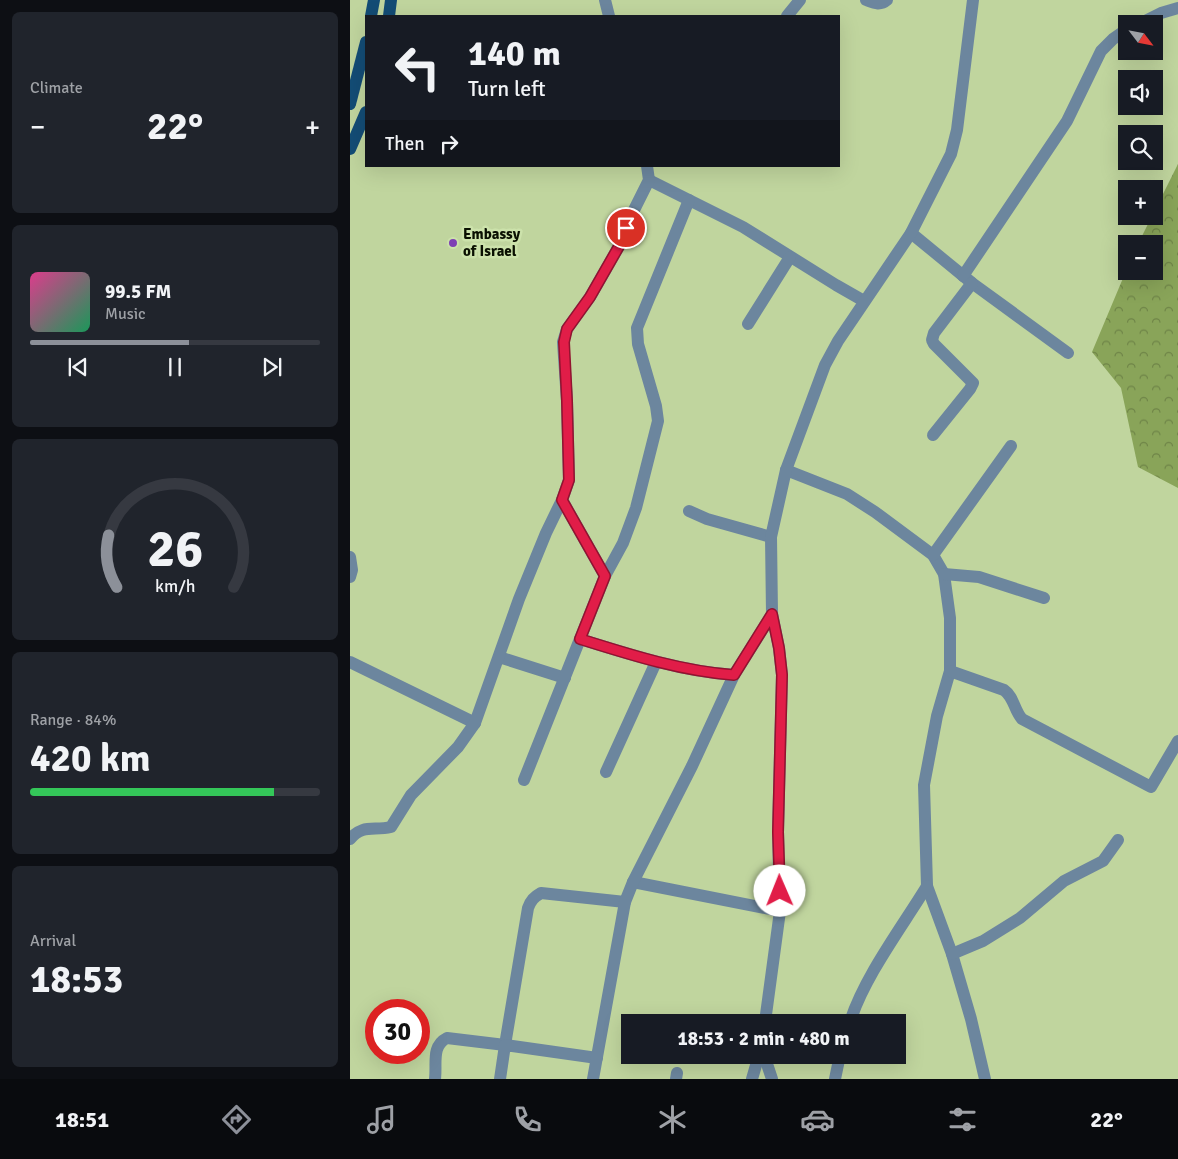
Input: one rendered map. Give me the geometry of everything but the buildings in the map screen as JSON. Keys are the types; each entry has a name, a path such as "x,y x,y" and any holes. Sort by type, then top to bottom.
{"main road":[{"path":"371,15 374,0"},
{"path":"389,15 391,0"},
{"path":"350,104 364,61"},
{"path":"350,149 365,114"}],"street":[{"path":"605,0 609,15"},
{"path":"788,15 800,0"},
{"path":"866,0 874,4 883,4 887,0"},
{"path":"766,1014 780,911 778,832 782,675 772,614 771,538 786,470 826,365 838,341 911,233 950,154 955,138 973,0"},
{"path":"1157,15 1178,8"},
{"path":"933,435 970,389 972,383 934,344 932,340 934,334 1067,121 1100,51 1118,35"},
{"path":"350,839 356,832 365,828 381,829 391,827 412,795 458,747 475,723 522,591 569,480 564,342 567,329 590,297 622,241 631,216 649,180 647,167"},
{"path":"649,180 743,227 836,286 864,301"},
{"path":"524,780 605,576 623,543 636,508 658,421 656,406 638,344 637,328 689,200"},
{"path":"911,233 967,280 1068,353"},
{"path":"748,324 790,256"},
{"path":"933,555 1011,446"},
{"path":"786,470 848,494 933,555 944,574 950,618 950,671 937,716 924,785 927,886 952,954 971,1019 985,1079"},
{"path":"562,500 605,576"},
{"path":"689,511 708,519 771,538"},
{"path":"350,557 352,570 350,577"},
{"path":"944,574 978,577 1044,598"},
{"path":"593,1079 625,902 633,882 692,766 734,675 772,614"},
{"path":"580,639 656,662 714,674 734,675"},
{"path":"499,657 565,678"},
{"path":"350,662 475,723"},
{"path":"606,772 656,662"},
{"path":"950,671 1004,690 1010,694 1016,712 1022,719 1151,787 1178,741"},
{"path":"952,954 984,941 1020,918 1064,881 1103,861 1118,840"},
{"path":"633,882 780,911"},
{"path":"852,1014 880,962 927,886"},
{"path":"500,1079 530,901 542,893 625,902"},
{"path":"435,1079 436,1048 440,1042 447,1038 597,1058"},
{"path":"752,1079 756,1064"},
{"path":"767,1064 772,1079"},
{"path":"835,1079 838,1064"}],"green space":[{"path":"1178,164 1178,488 1138,467 1121,388 1092,352 1122,280 1163,280 1163,235 1142,235 1148,225 1163,225 1163,194"}],"place":[{"name":"Embassy of Israel","path":"453,243"}],"route":[{"path":"626,228 622,241 590,297 567,329 564,342 569,480 562,500 605,576 580,639 656,662 714,674 734,675 752,650 772,614 782,675 778,832 780,891"}]}
